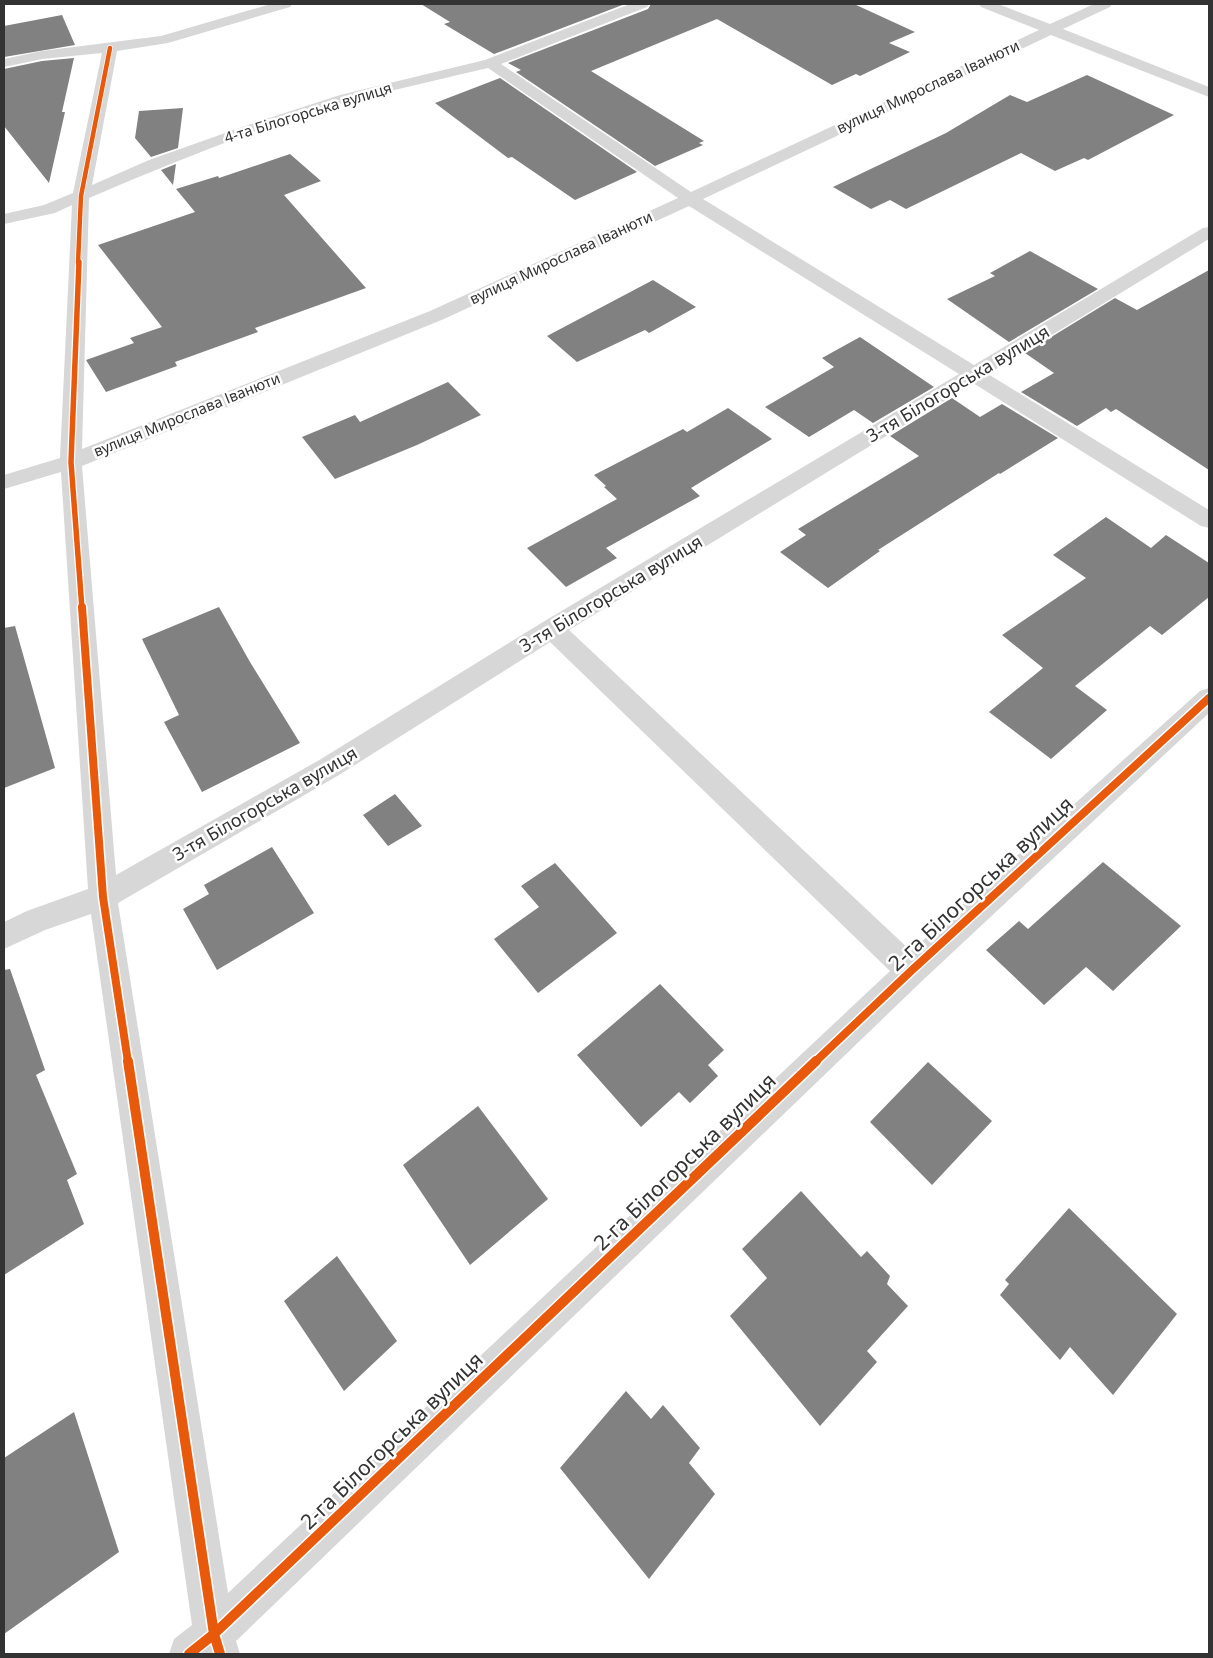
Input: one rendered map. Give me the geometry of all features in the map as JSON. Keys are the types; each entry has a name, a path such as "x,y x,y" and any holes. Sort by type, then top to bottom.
{"street":[{"path":"4,63 42,54 110,48 163,40 285,4"},
{"name":"4-та Білогорська вулиця","path":"4,220 50,208 155,164 251,129 345,98 490,63 642,4"},
{"path":"986,4 1209,92"},
{"name":"вулиця Мирослава Іванюти","path":"4,482 70,462 437,314 690,200 1105,4"},
{"path":"209,10 219,23"},
{"path":"110,48 81,196 70,462 103,897 207,1648"},
{"path":"490,63 690,200 1209,520"},
{"name":"3-тя Білогорська вулиця","path":"4,936 37,920 103,897 330,767 552,629 1209,232"},
{"path":"552,629 911,971"},
{"name":"2-га Білогорська вулиця","path":"207,1648 911,971 1209,698"}],"building":[{"path":"421,4 625,4 494,54 444,24 450,22"},
{"path":"651,4 854,4 915,32 889,43 910,52 860,76 856,74 832,85 717,19 591,71 704,141 699,143 703,145 655,166 516,72 521,70 508,63 648,9"},
{"path":"62,15 75,45 4,57 4,26"},
{"path":"74,58 62,112 65,112 49,183 4,126 4,69 42,61"},
{"path":"1087,75 1174,115 1088,160 1084,158 1055,171 1021,153 906,209 890,200 871,209 833,187 946,133 1010,95 1027,102"},
{"path":"500,78 637,172 575,200 512,157 508,158 435,103"},
{"path":"183,108 178,148 151,157 135,138 139,111"},
{"path":"290,154 321,181 284,195 366,288 255,328 258,332 175,362 177,366 106,392 86,360 134,343 130,338 162,327 98,245 195,212 176,189 218,176 219,178"},
{"path":"176,164 173,185 161,170"},
{"path":"1030,251 1098,289 1009,342 947,299 995,276 990,273"},
{"path":"1209,270 1209,470 1116,409 1111,412 1106,408 1077,426 1021,392 1054,373 1025,353 1115,298 1137,310"},
{"path":"653,280 696,307 649,333 645,330 577,362 547,336"},
{"path":"860,337 934,387 873,423 854,410 809,437 765,407 834,367 822,358"},
{"path":"448,382 481,415 417,445 335,479 302,437 355,415 360,422"},
{"path":"952,398 980,417 1002,404 1058,438 878,550 880,551 828,588 780,552 806,535 798,529 919,456 890,436"},
{"path":"728,408 772,439 691,488 700,496 606,548 617,558 566,587 527,548 617,499 594,475 683,429 687,432"},
{"path":"1106,517 1151,548 1166,535 1209,563 1209,597 1162,635 1150,626 1075,686 1107,710 1051,759 989,712 1043,668 1002,635 1086,578 1053,555"},
{"path":"219,607 250,662 300,743 202,792 164,722 179,715 142,639"},
{"path":"15,626 55,768 4,788 4,628"},
{"path":"395,794 422,826 388,846 363,815"},
{"path":"272,847 314,913 217,970 183,909 209,894 204,885"},
{"path":"1103,862 1181,926 1113,991 1086,967 1044,1005 986,950 1019,921 1028,929"},
{"path":"555,863 617,933 538,993 494,939 539,907 521,886"},
{"path":"10,969 45,1070 36,1075 77,1174 67,1180 84,1224 4,1275 4,970"},
{"path":"660,984 724,1050 708,1065 718,1076 690,1103 679,1092 641,1127 577,1055"},
{"path":"928,1062 992,1121 932,1185 870,1122"},
{"path":"478,1106 548,1199 470,1265 403,1165"},
{"path":"801,1191 861,1257 867,1251 890,1276 887,1284 908,1306 867,1351 877,1362 820,1426 730,1316 767,1278 742,1249"},
{"path":"1069,1208 1177,1314 1113,1395 1070,1347 1060,1360 1000,1295 1009,1284 1005,1280"},
{"path":"337,1256 397,1341 344,1391 284,1301"},
{"path":"626,1391 651,1419 663,1405 700,1448 689,1463 715,1494 649,1579 560,1468"},
{"path":"74,1412 119,1552 4,1634 4,1458"}],"cycle path":[{"path":"110,48 81,196 71,462 103,897 214,1634 220,1654"},
{"path":"189,1654 214,1634 911,971 1209,698"}]}
